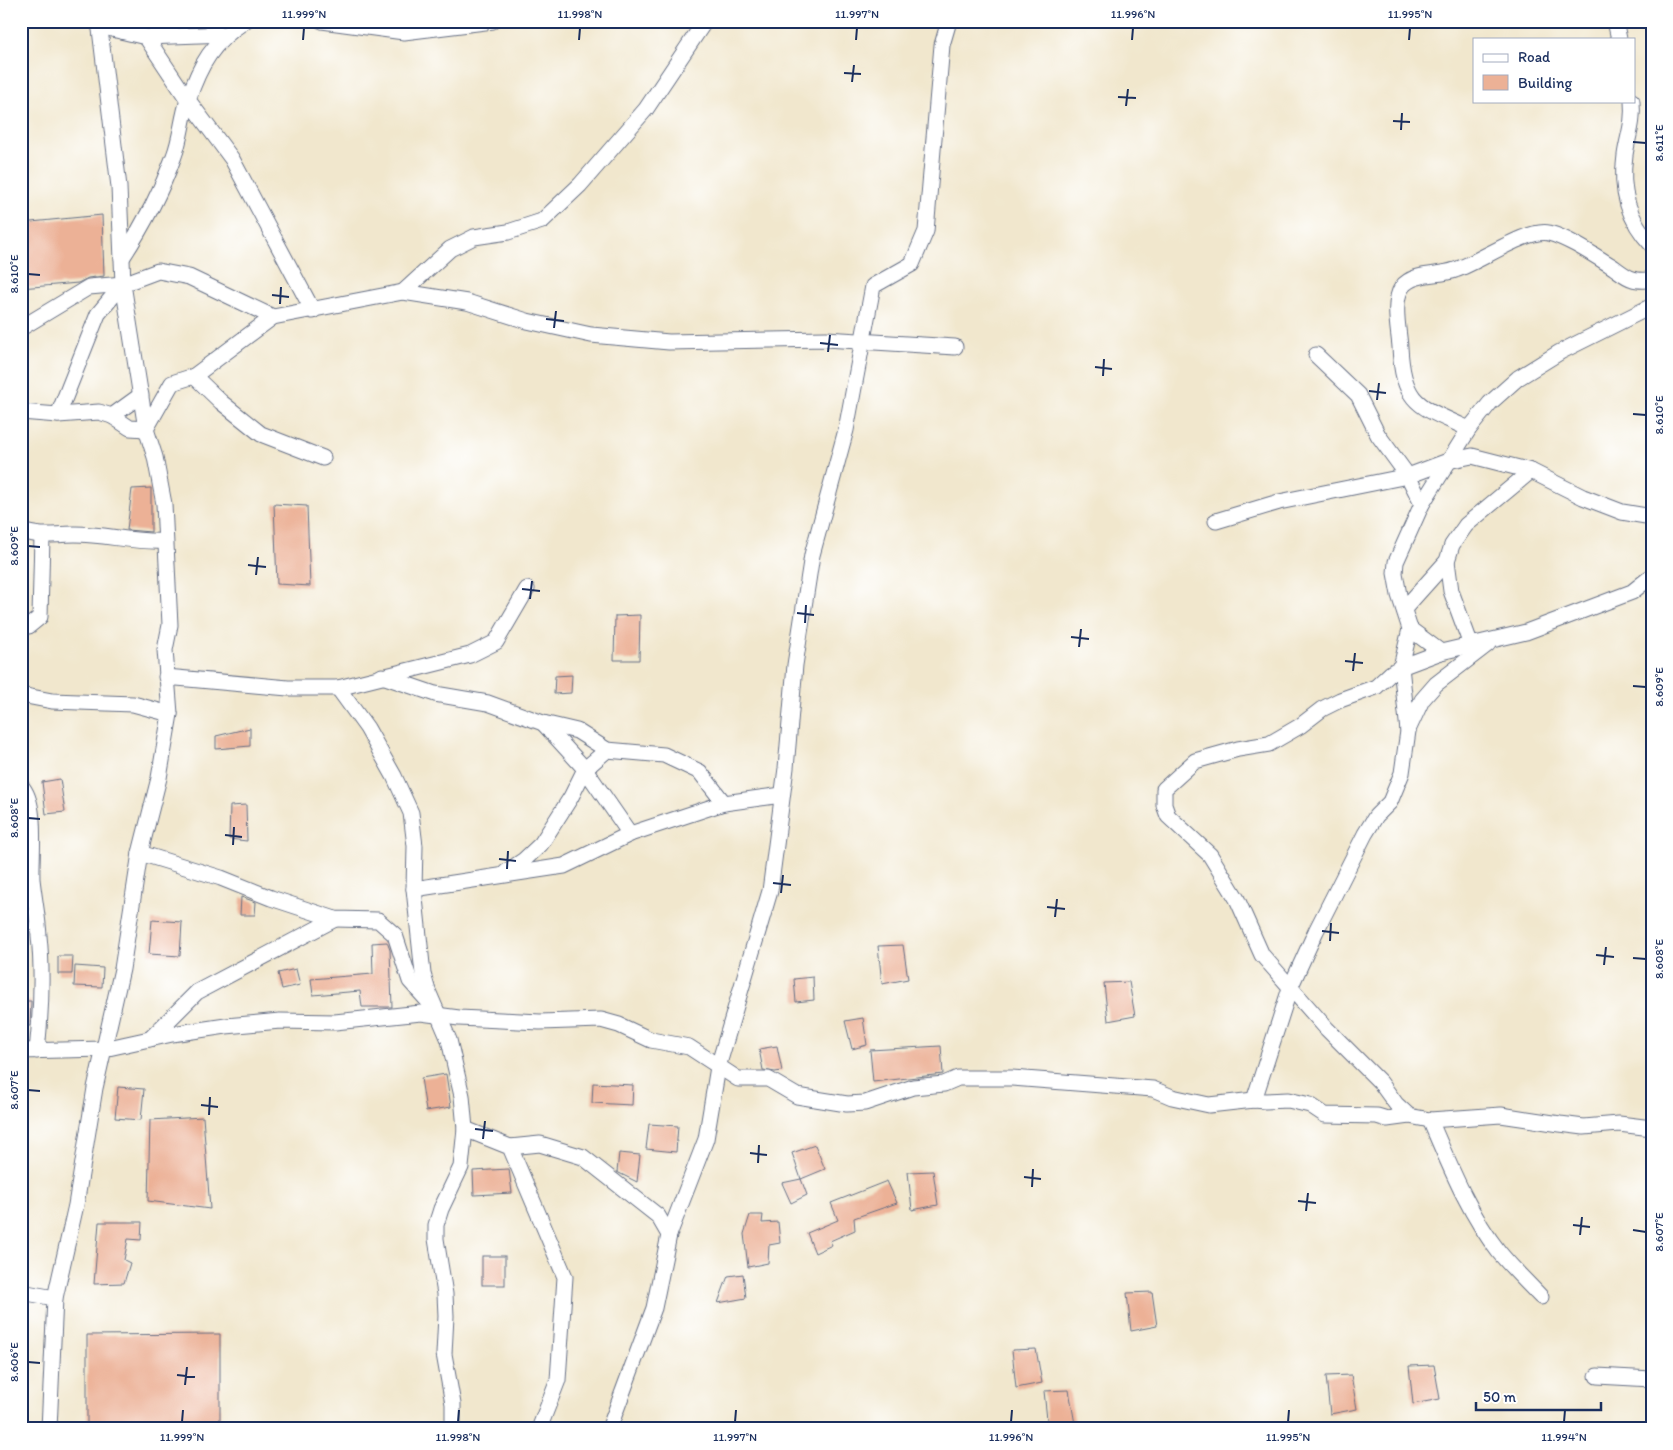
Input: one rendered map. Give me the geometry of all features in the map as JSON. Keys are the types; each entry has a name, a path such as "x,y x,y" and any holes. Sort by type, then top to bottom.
{"street":[{"path":"122,258 144,225 175,154 188,100 210,50 226,34 245,21"},
{"path":"322,21 404,32 493,21"},
{"path":"403,292 450,249 474,237 508,232 542,221 580,184 646,109 705,21"},
{"path":"609,1429 654,1308 669,1235 706,1139 718,1067 770,891 795,665 812,555 846,430 874,286 912,264 926,231 942,45 949,21"},
{"path":"1615,21 1619,38"},
{"path":"49,1429 56,1298 104,1049 122,969 140,853 159,778 170,714 165,650 170,625 164,504 155,457 146,429 124,284 119,187 99,24 146,37 226,34"},
{"path":"146,37 188,100 232,160 313,311"},
{"path":"1632,102 1632,129 1623,172 1624,190 1634,221 1652,245"},
{"path":"1469,429 1421,405 1411,396 1405,386 1401,361 1398,305 1403,286 1409,280 1454,271 1527,235 1541,232 1551,234 1585,250 1632,279 1652,280"},
{"path":"21,328 89,288 124,284 158,271 189,277 272,317"},
{"path":"58,414 98,314 124,284"},
{"path":"146,429 172,383 194,376 237,346 272,317 313,311 403,292 467,302 527,321 591,335 669,342 826,339 956,347"},
{"path":"1254,1100 1290,988 1364,834 1376,816 1390,802 1402,773 1408,731 1401,667 1410,629 1395,573 1396,562 1422,504 1469,429 1490,403 1518,378 1560,352 1652,306"},
{"path":"1316,355 1358,395 1378,435 1408,476 1422,504"},
{"path":"194,376 221,402 261,434 323,458"},
{"path":"112,416 141,395"},
{"path":"21,412 58,414 99,412 112,416 130,428 146,429"},
{"path":"1460,443 1472,456"},
{"path":"1216,521 1279,502 1408,476 1448,461 1472,456 1531,471 1583,497 1622,512 1652,516"},
{"path":"1404,609 1447,561 1452,545 1466,525 1531,471"},
{"path":"21,531 42,537 76,534 145,542 165,541"},
{"path":"21,624 29,626 40,617 42,537"},
{"path":"1447,561 1451,591 1471,645"},
{"path":"1409,1116 1363,1062 1347,1050 1262,955 1237,899 1210,855 1168,816 1164,805 1164,789 1195,761 1238,749 1269,744 1300,726 1322,709 1340,700 1376,687 1391,673 1401,667 1441,652 1526,632 1632,592 1652,576"},
{"path":"166,677 288,688 338,688 470,655 496,642 526,589"},
{"path":"1410,629 1441,652"},
{"path":"1408,731 1422,700 1436,684 1492,640"},
{"path":"382,676 435,694 488,702 543,722 577,731 607,750 664,755 700,772 724,803"},
{"path":"338,688 367,728 394,776 411,813 415,846 414,889 423,974 457,1068 465,1129 460,1167 440,1209 436,1225 436,1239 445,1294 444,1354 452,1404 453,1429"},
{"path":"21,695 52,701 133,704 170,714"},
{"path":"543,722 585,770 630,834"},
{"path":"499,876 524,860 541,844 585,770 607,750"},
{"path":"21,786 28,793 32,836 32,878 40,938 41,1011 37,1050"},
{"path":"414,889 564,866 630,834 724,803 782,795"},
{"path":"140,853 221,878 271,898 335,919 378,920 395,935 410,981 439,1014"},
{"path":"150,1039 198,992 335,919"},
{"path":"21,1051 104,1049 226,1026 280,1021 335,1022 421,1013 459,1018 540,1022 601,1020 619,1025 651,1040 689,1047 738,1079 768,1079 797,1096 847,1104 865,1103 913,1087 944,1084 958,1078 1012,1078 1154,1089 1172,1096 1209,1105 1254,1100 1301,1102 1325,1114 1377,1116 1387,1119 1409,1116 1430,1120 1501,1115 1560,1124 1584,1126 1619,1124 1652,1128"},
{"path":"1430,1120 1443,1150 1478,1218 1499,1251 1541,1297"},
{"path":"465,1129 510,1147 540,1144 583,1157 658,1216 669,1235"},
{"path":"510,1147 564,1276 558,1380 539,1429"},
{"path":"21,1292 56,1298"},
{"path":"1597,1376 1652,1379"}],"building":[{"path":"102,215 104,276 88,278 78,283 21,288 21,223"},
{"path":"151,488 151,532 127,530 132,489"},
{"path":"274,504 307,506 310,586 277,584"},
{"path":"640,615 639,660 614,660 615,616"},
{"path":"572,675 571,693 554,694 555,676"},
{"path":"250,728 250,746 216,749 216,736"},
{"path":"60,779 65,812 46,814 42,782"},
{"path":"246,805 247,841 229,839 230,806"},
{"path":"241,897 256,902 255,915 240,915"},
{"path":"152,920 182,922 180,956 149,954"},
{"path":"387,942 390,950 392,1007 362,1007 360,991 313,995 311,979 373,974 372,943"},
{"path":"903,945 908,979 882,984 878,946"},
{"path":"58,956 73,956 72,974 58,974"},
{"path":"75,966 103,968 102,987 74,986"},
{"path":"296,969 300,985 282,989 278,973"},
{"path":"813,977 814,1000 796,1002 794,979"},
{"path":"1129,982 1135,1016 1108,1021 1104,983"},
{"path":"21,1001 31,1001 30,1026 21,1026"},
{"path":"863,1018 867,1045 852,1049 845,1021"},
{"path":"777,1046 782,1071 763,1070 759,1049"},
{"path":"941,1046 943,1074 873,1082 870,1050"},
{"path":"446,1074 451,1107 426,1111 421,1078"},
{"path":"593,1083 633,1085 632,1105 592,1103"},
{"path":"118,1087 144,1089 141,1120 115,1118"},
{"path":"203,1117 210,1209 148,1201 150,1120"},
{"path":"649,1124 678,1126 676,1152 646,1149"},
{"path":"815,1145 825,1169 801,1179 792,1153"},
{"path":"619,1153 640,1155 637,1182 617,1172"},
{"path":"509,1169 512,1193 474,1195 473,1171"},
{"path":"933,1171 938,1205 912,1210 908,1172"},
{"path":"801,1179 807,1195 791,1203 782,1183"},
{"path":"887,1181 897,1203 854,1218 855,1230 830,1241 832,1245 815,1253 807,1233 838,1220 831,1203"},
{"path":"750,1215 763,1215 762,1223 778,1222 780,1243 769,1245 768,1263 748,1267 744,1234"},
{"path":"99,1222 142,1222 141,1240 128,1239 124,1260 130,1263 124,1283 94,1284"},
{"path":"482,1256 505,1256 505,1285 482,1285"},
{"path":"743,1274 746,1298 718,1303 728,1276"},
{"path":"1152,1292 1157,1326 1131,1331 1127,1293"},
{"path":"220,1334 220,1429 87,1429 87,1335"},
{"path":"1036,1349 1042,1383 1016,1388 1012,1350"},
{"path":"1434,1365 1440,1399 1413,1404 1409,1366"},
{"path":"1351,1375 1357,1409 1330,1414 1326,1376"},
{"path":"1069,1390 1075,1424 1048,1429 1044,1391"}]}
